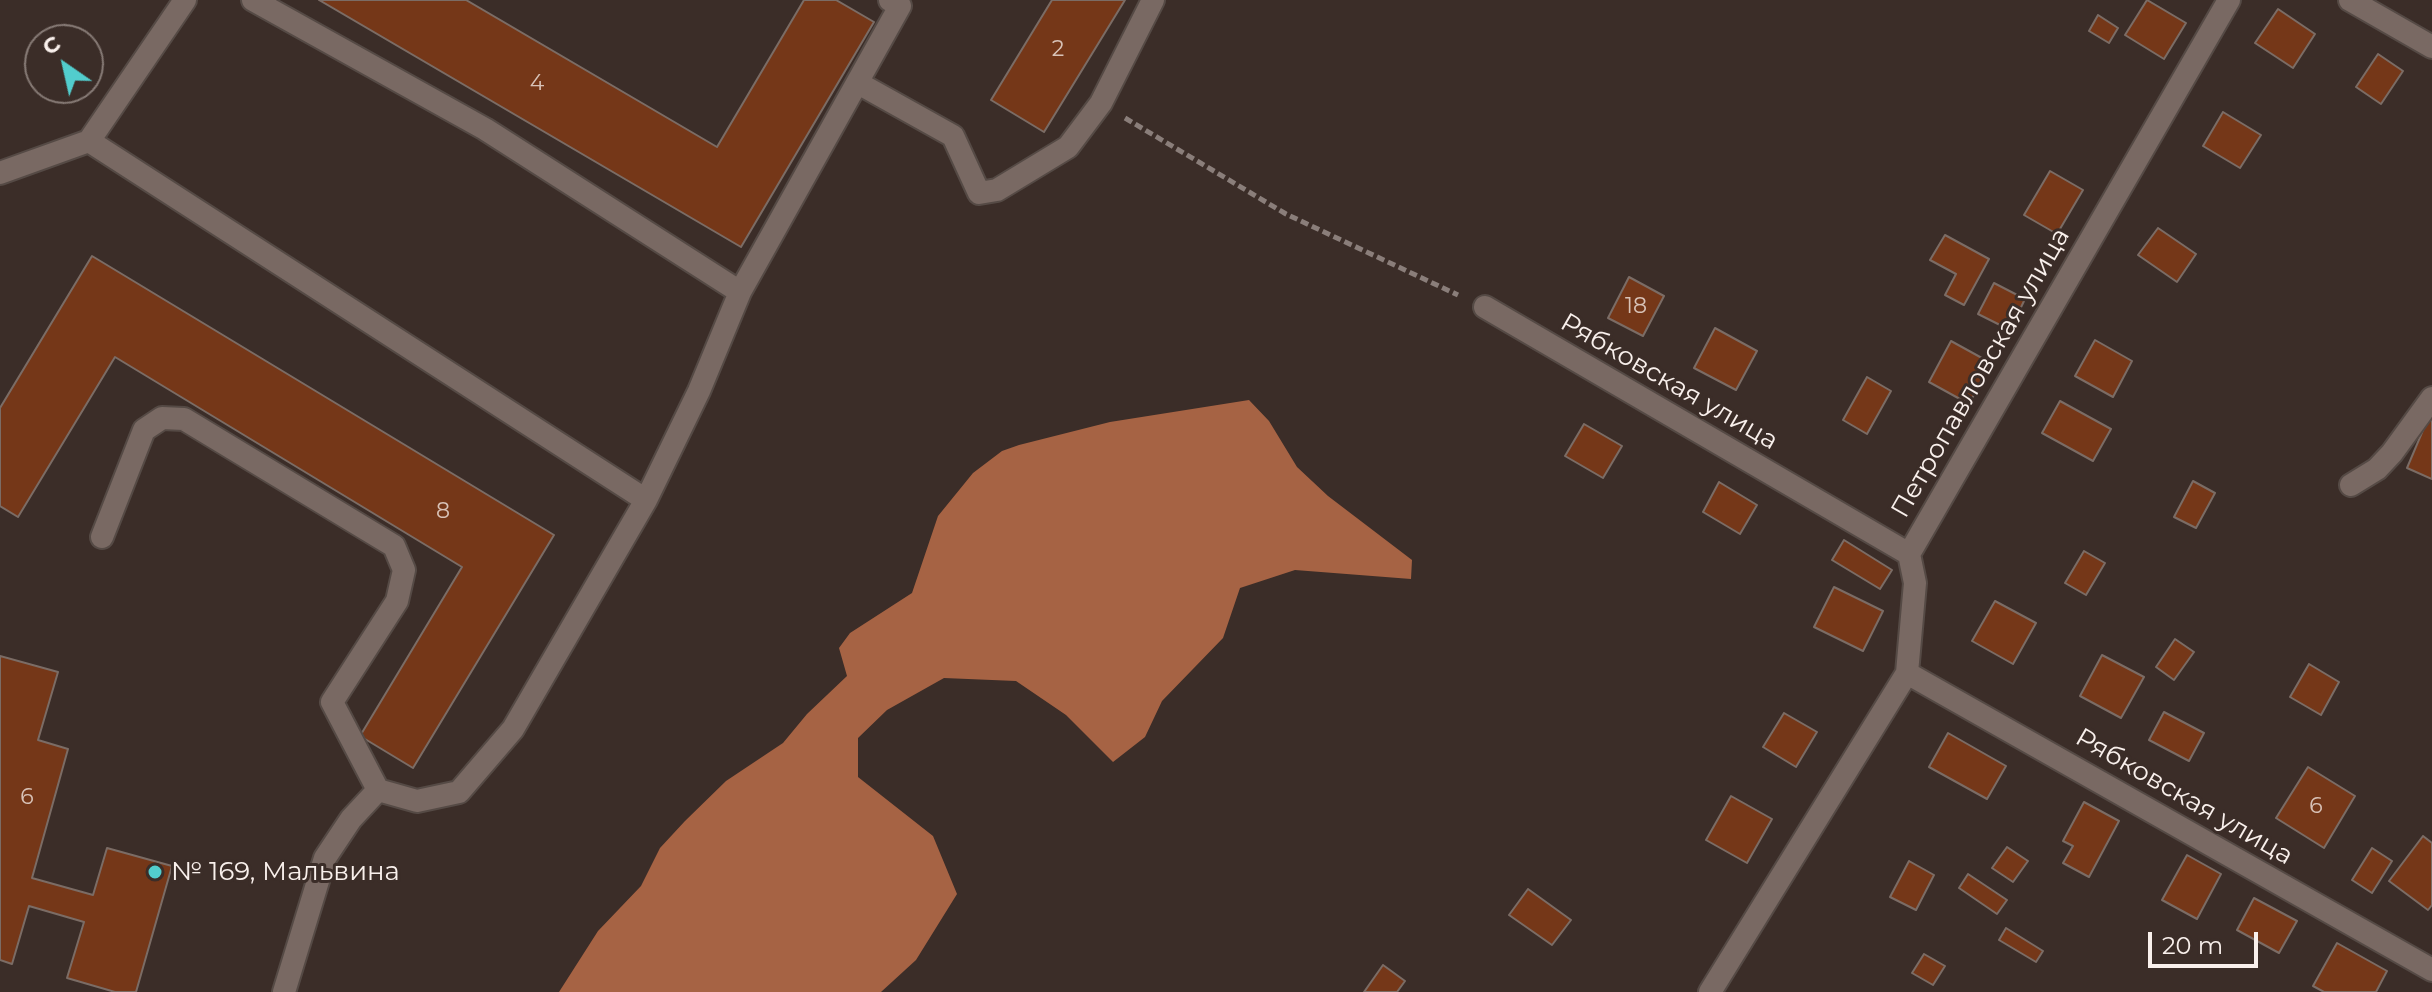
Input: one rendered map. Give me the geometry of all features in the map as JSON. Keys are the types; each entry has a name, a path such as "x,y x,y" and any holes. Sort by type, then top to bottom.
{"street":[{"path":"0,173 89,141 185,0"},
{"path":"253,0 485,129 740,292"},
{"path":"102,537 144,430 162,418 184,419 394,546 404,570 397,601 332,702 378,790 417,801 459,792 513,729 646,500 699,391 740,292 900,6 890,0"},
{"path":"858,83 953,136 979,193 997,190 1068,147 1101,103 1153,0"},
{"name":"Петропавловская улица","path":"1710,992 1907,673 1915,583 1909,554 2229,0"},
{"path":"2350,0 2432,47"},
{"path":"89,141 646,500"},
{"name":"Рябковская улица","path":"1485,307 1909,554"},
{"path":"2351,485 2385,461 2432,398"},
{"name":"Рябковская улица","path":"1907,673 2432,970"},
{"path":"284,992 325,858 351,819 378,790"}],"path":[{"path":"1101,103 1286,214 1485,307"}],"shaded area":[{"path":"1249,400 1269,421 1297,467 1328,496 1412,560 1411,579 1295,570 1240,588 1223,638 1162,701 1145,737 1113,762 1066,715 1016,681 944,678 887,710 858,738 858,777 933,836 957,894 916,960 881,992 559,992 598,931 641,886 660,848 726,781 783,743 807,714 847,676 839,648 850,633 912,593 938,516 973,473 1002,451 1019,445 1110,422"}],"building":[{"path":"319,0 466,0 717,147 804,0 836,0 874,22 741,247"},
{"path":"1052,0 1125,0 1044,132 991,100"},
{"path":"2147,0 2186,23 2164,59 2125,35"},
{"path":"2278,9 2315,34 2293,68 2255,43"},
{"path":"2098,15 2118,28 2109,43 2089,31"},
{"path":"2378,54 2403,71 2381,104 2356,87"},
{"path":"2223,112 2261,135 2240,168 2203,146"},
{"path":"2050,171 2083,190 2057,234 2024,215"},
{"path":"2158,228 2196,254 2177,282 2138,255"},
{"path":"1945,235 1989,259 1964,305 1945,295 1956,274 1930,260"},
{"path":"92,256 554,535 413,768 360,736 462,567 115,357 18,517 0,506 0,408"},
{"path":"1629,277 1664,296 1643,336 1608,318"},
{"path":"1994,283 2025,299 2010,330 1978,314"},
{"path":"1715,328 1757,351 1736,390 1694,368"},
{"path":"2095,340 2132,361 2113,397 2075,376"},
{"path":"1951,341 1991,363 1969,404 1929,382"},
{"path":"1867,377 1891,391 1867,434 1843,420"},
{"path":"2060,401 2111,429 2093,461 2042,433"},
{"path":"2432,409 2432,479 2407,468"},
{"path":"1584,424 1622,446 1603,478 1565,456"},
{"path":"2193,481 2215,493 2196,528 2174,517"},
{"path":"1719,482 1757,505 1740,534 1703,512"},
{"path":"1844,540 1892,570 1880,589 1832,560"},
{"path":"2084,551 2105,563 2086,595 2065,583"},
{"path":"1834,587 1883,611 1863,651 1814,627"},
{"path":"1995,601 2036,623 2013,664 1972,641"},
{"path":"2175,639 2194,652 2174,680 2156,667"},
{"path":"2102,655 2144,677 2121,718 2080,696"},
{"path":"0,656 58,672 38,740 68,749 32,878 93,895 107,848 172,866 136,992 115,992 67,978 84,922 29,906 12,964 0,960"},
{"path":"2309,664 2339,682 2321,715 2290,697"},
{"path":"2164,712 2204,733 2189,761 2149,740"},
{"path":"1784,713 1817,732 1796,767 1763,747"},
{"path":"1948,733 2006,766 1987,799 1929,767"},
{"path":"2308,767 2355,796 2324,848 2276,818"},
{"path":"1731,796 1772,819 1747,863 1706,840"},
{"path":"2084,802 2119,821 2089,877 2063,863 2073,846 2063,841"},
{"path":"2423,836 2432,843 2432,905 2428,910 2389,881"},
{"path":"2007,847 2028,861 2013,882 1992,868"},
{"path":"2372,848 2392,861 2372,893 2352,880"},
{"path":"2187,855 2221,874 2197,919 2162,900"},
{"path":"1909,861 1934,875 1916,910 1890,897"},
{"path":"1968,874 2007,900 1997,914 1959,888"},
{"path":"1528,889 1571,920 1552,945 1509,915"},
{"path":"2254,898 2297,921 2279,953 2237,930"},
{"path":"2006,928 2043,951 2036,962 1999,940"},
{"path":"2337,943 2387,971 2376,992 2324,992 2313,986"},
{"path":"1924,954 1945,966 1933,985 1912,973"},
{"path":"1383,965 1405,981 1397,992 1364,992"}],"place":[{"name":"№ 169, Мальвина","path":"155,872"}]}
